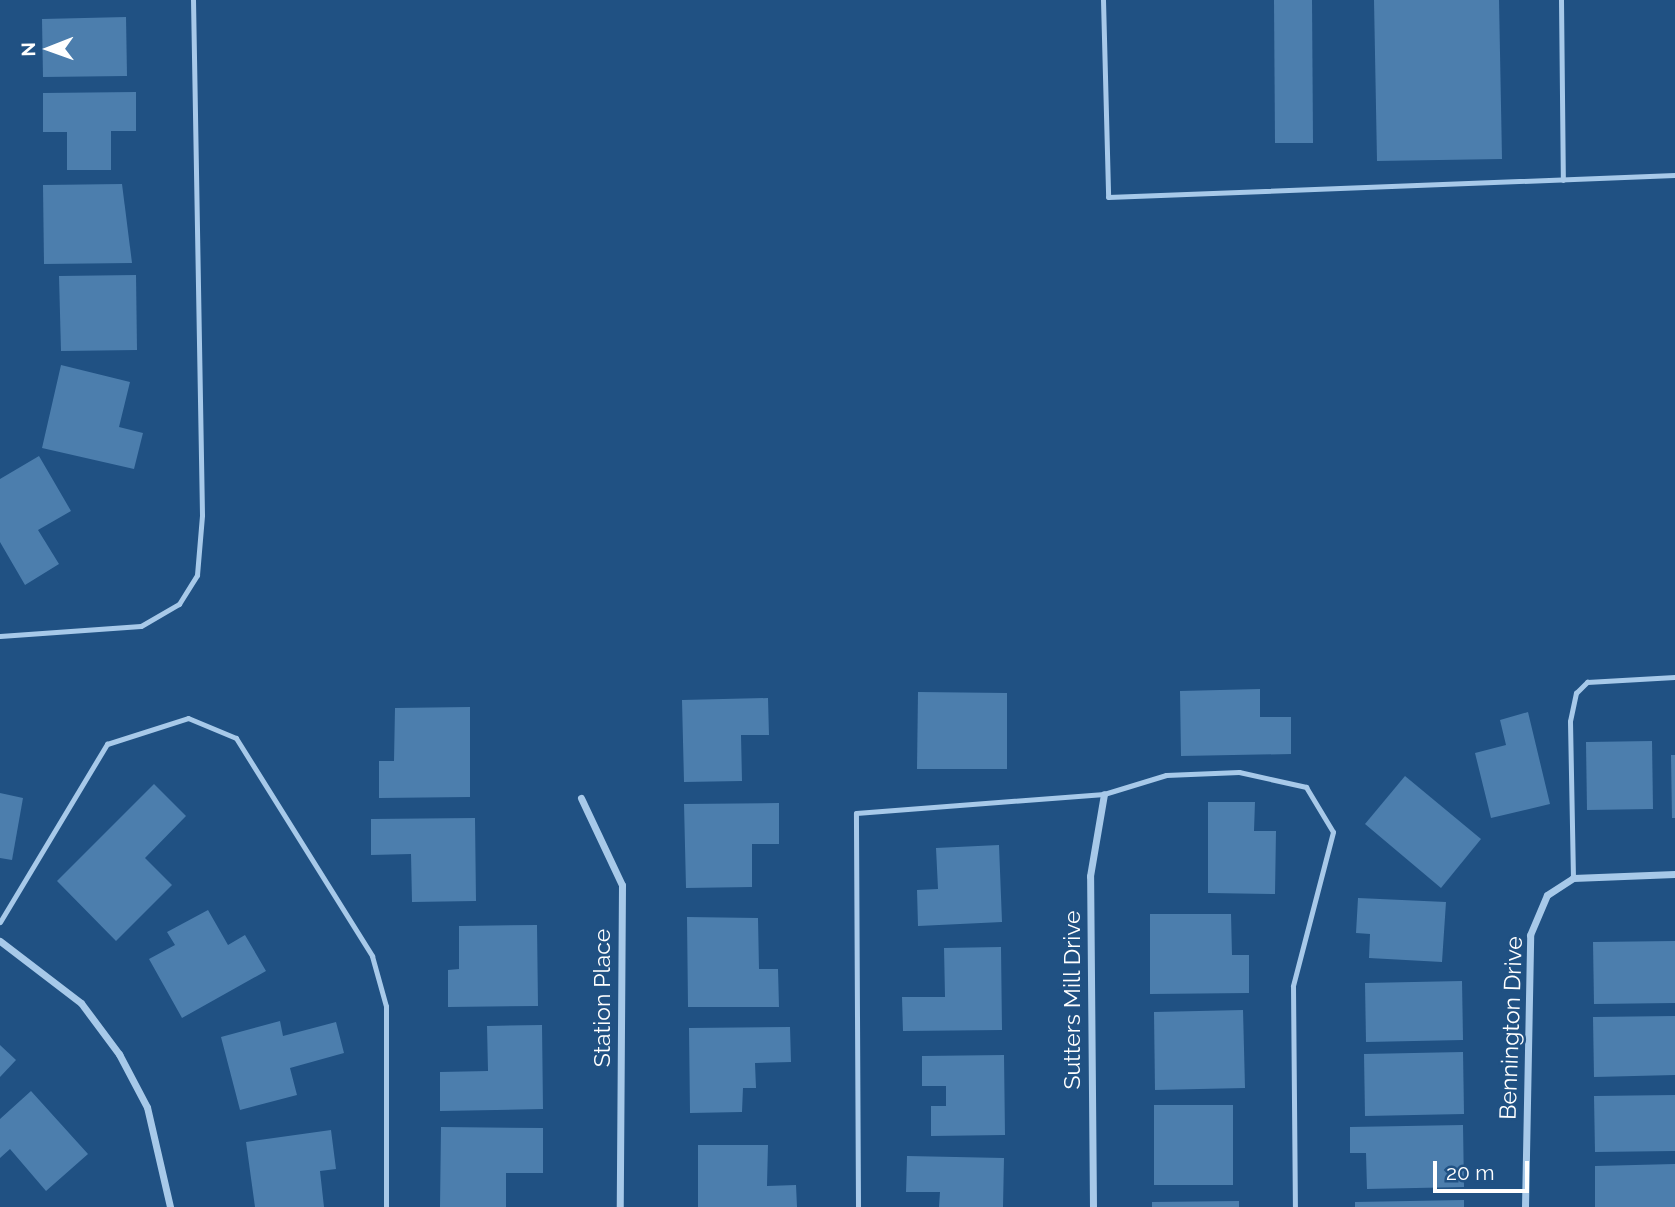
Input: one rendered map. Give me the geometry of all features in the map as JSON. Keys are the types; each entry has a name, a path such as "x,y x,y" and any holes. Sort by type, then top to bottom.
{"street":[{"name":"Sutters Mill Drive","path":"1093,1207 1090,876 1104,794"},
{"name":"Station Place","path":"582,798 622,885 620,1207"},
{"path":"1573,878 1675,874"},
{"name":"Bennington Drive","path":"1525,1207 1530,935 1548,895 1573,878"},
{"path":"0,941 81,1003 119,1054 147,1107 170,1207"}],"lane":[{"path":"0,636 141,625 180,604 197,575 202,515 193,0"},
{"path":"1103,0 1108,197 1675,175"},
{"path":"1561,0 1563,180"},
{"path":"1573,878 1570,720 1576,693 1587,682 1675,677"},
{"path":"0,922 107,744 188,718 236,738 372,957 386,1006 386,1207"},
{"path":"858,1207 856,813 1104,794 1166,775 1239,772 1306,787 1333,832 1293,986 1295,1207"}],"building":[{"path":"1274,0 1312,0 1313,143 1275,143"},
{"path":"1374,0 1499,0 1502,159 1377,161"},
{"path":"126,17 127,76 43,77 42,19"},
{"path":"136,92 136,131 111,131 111,170 67,170 67,132 43,132 43,93"},
{"path":"122,184 132,263 44,264 43,185"},
{"path":"136,275 137,350 61,351 59,276"},
{"path":"61,365 130,382 119,427 143,433 134,469 42,448"},
{"path":"39,456 71,511 38,530 59,564 25,585 0,542 0,479"},
{"path":"1260,689 1260,717 1291,717 1291,754 1181,756 1180,691"},
{"path":"918,692 1007,693 1007,769 917,769"},
{"path":"768,698 769,735 741,735 742,781 684,782 682,700"},
{"path":"470,707 470,797 379,798 379,761 394,761 395,708"},
{"path":"1528,712 1550,804 1491,818 1475,753 1506,745 1500,720"},
{"path":"1652,741 1653,809 1587,810 1586,742"},
{"path":"1671,755 1675,755 1675,818 1672,818"},
{"path":"1405,776 1481,839 1441,888 1365,824"},
{"path":"154,784 186,816 145,858 172,885 116,941 57,881"},
{"path":"0,793 23,798 12,860 0,858"},
{"path":"1208,802 1255,802 1254,831 1276,831 1275,894 1208,893"},
{"path":"779,803 779,844 752,844 752,887 686,888 684,804"},
{"path":"475,818 476,901 412,902 411,854 371,855 371,819"},
{"path":"999,845 1002,922 918,926 917,890 938,889 936,848"},
{"path":"1358,898 1446,902 1442,962 1369,958 1370,934 1356,933"},
{"path":"208,910 228,945 245,935 266,971 182,1018 149,959 175,945 167,932"},
{"path":"1150,914 1231,914 1232,955 1249,955 1249,993 1150,994"},
{"path":"687,917 758,918 759,969 778,969 779,1007 688,1007"},
{"path":"537,925 538,1006 448,1007 448,970 459,969 459,926"},
{"path":"1675,941 1675,1003 1594,1004 1593,942"},
{"path":"1001,947 1002,1030 903,1031 902,997 945,997 944,948"},
{"path":"1462,981 1463,1040 1366,1042 1365,983"},
{"path":"1243,1010 1245,1088 1155,1090 1154,1012"},
{"path":"1675,1016 1675,1075 1594,1077 1593,1017"},
{"path":"280,1021 283,1036 336,1022 344,1053 290,1068 297,1095 240,1110 221,1037"},
{"path":"542,1025 543,1109 440,1111 440,1072 488,1071 487,1026"},
{"path":"790,1027 791,1062 755,1063 756,1088 743,1088 742,1112 690,1113 689,1028"},
{"path":"0,1045 16,1060 0,1077"},
{"path":"1463,1052 1464,1114 1365,1116 1364,1054"},
{"path":"1004,1055 1005,1135 931,1136 931,1106 946,1106 946,1086 922,1086 922,1056"},
{"path":"31,1091 88,1154 46,1191 10,1149 0,1158 0,1119"},
{"path":"1675,1095 1675,1151 1595,1152 1594,1096"},
{"path":"1154,1105 1233,1105 1233,1185 1154,1185"},
{"path":"1463,1125 1464,1187 1367,1189 1366,1153 1350,1153 1350,1127"},
{"path":"441,1127 543,1128 543,1173 506,1173 506,1207 440,1207"},
{"path":"331,1130 336,1169 320,1171 324,1207 255,1207 246,1142"},
{"path":"698,1145 768,1145 767,1186 796,1185 797,1207 698,1207"},
{"path":"907,1156 1004,1158 1003,1207 939,1207 940,1192 906,1192"},
{"path":"1675,1164 1675,1207 1595,1207 1595,1166"},
{"path":"1464,1200 1464,1207 1355,1207 1355,1202"},
{"path":"1239,1201 1239,1207 1152,1207 1152,1202"}]}
